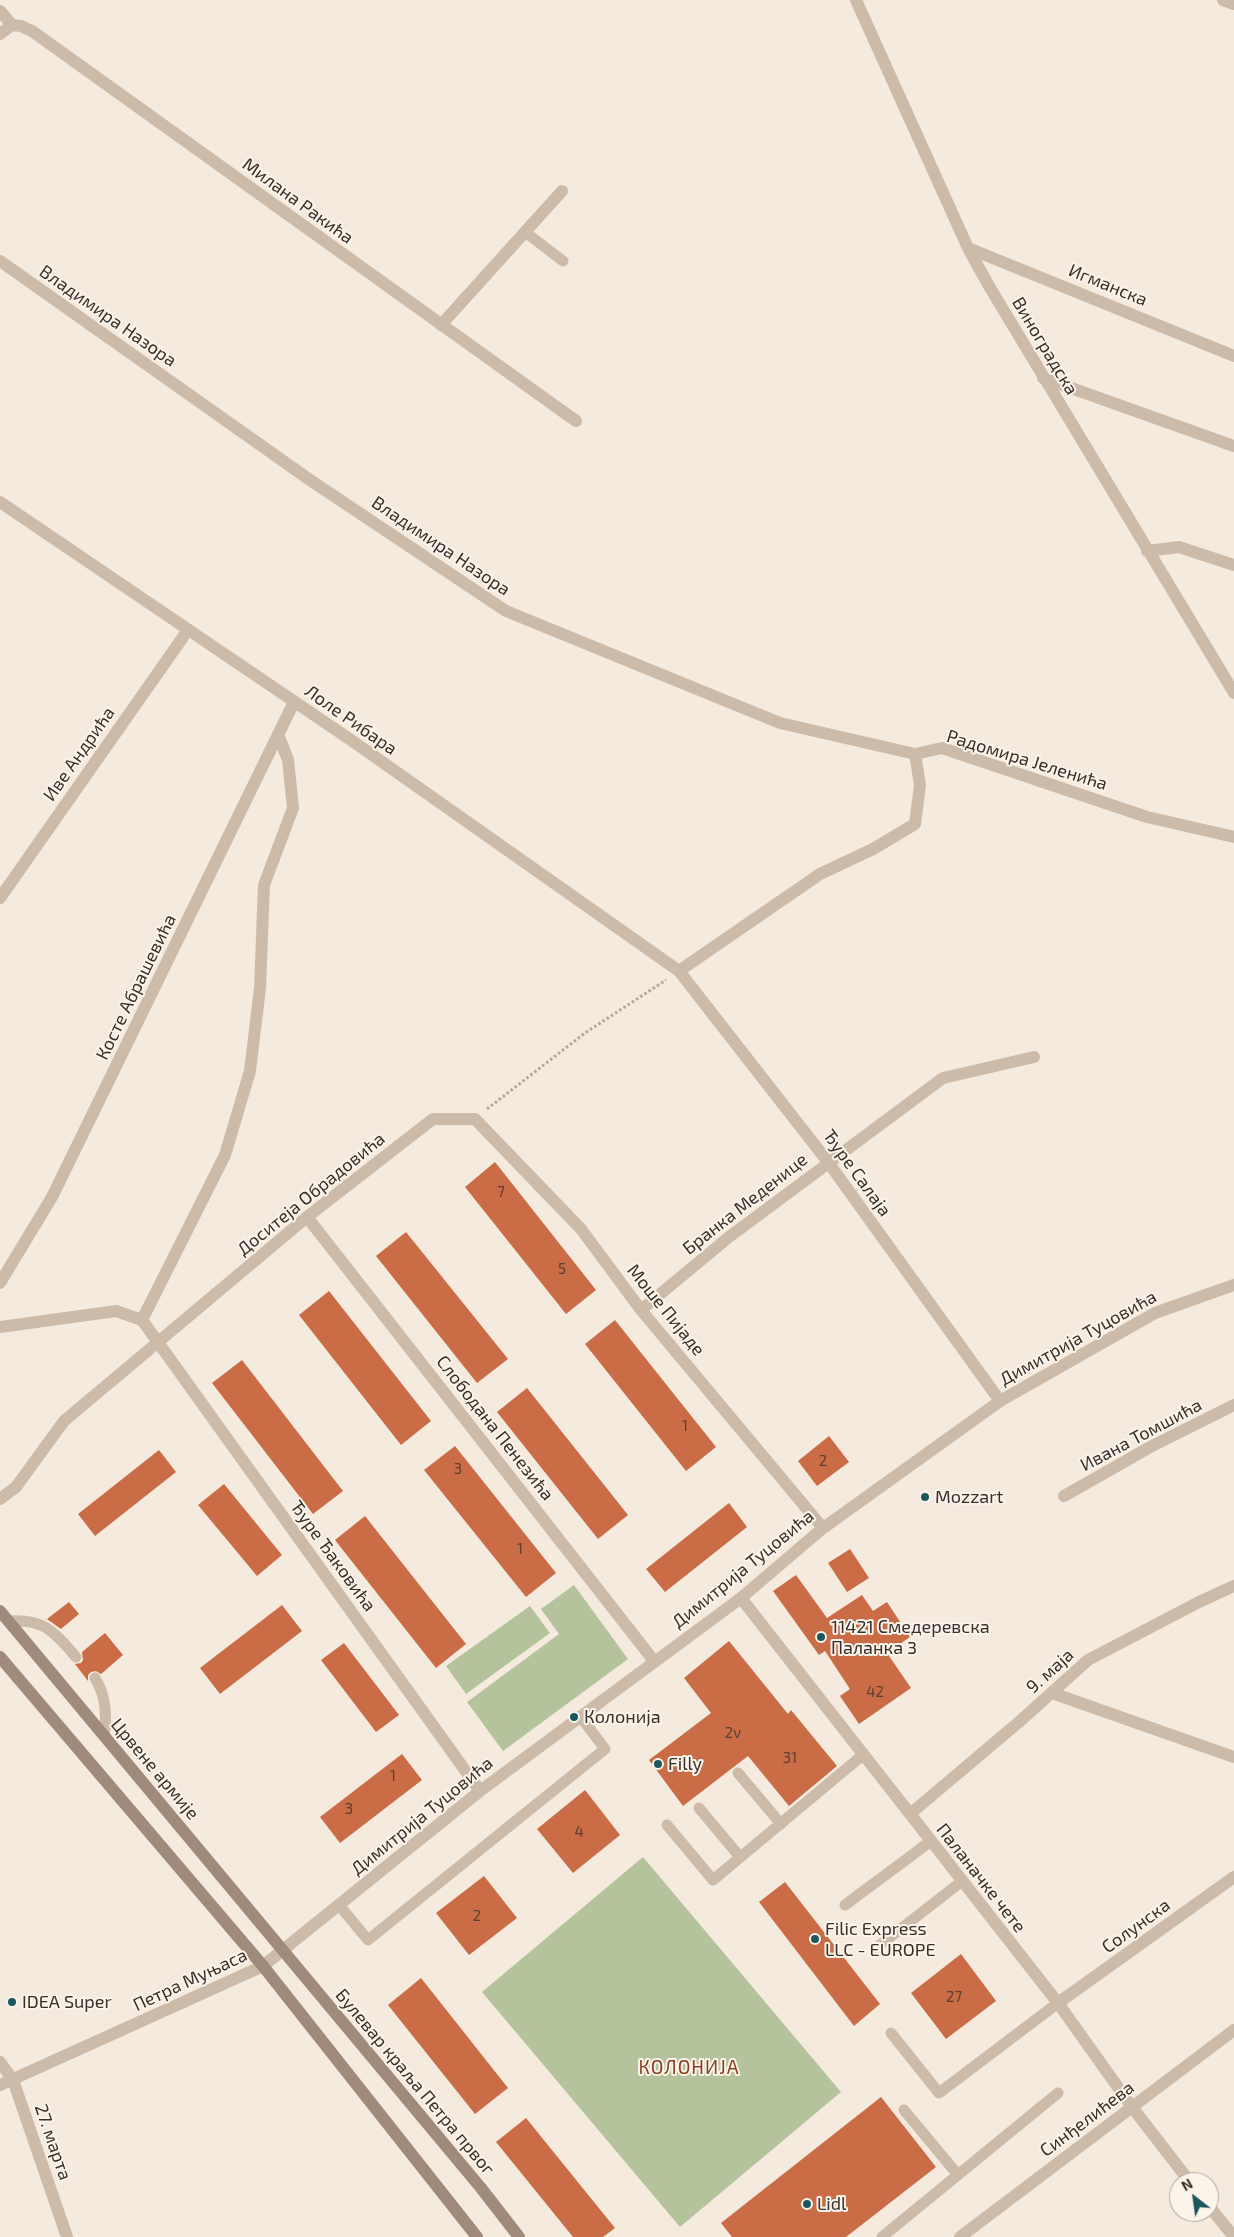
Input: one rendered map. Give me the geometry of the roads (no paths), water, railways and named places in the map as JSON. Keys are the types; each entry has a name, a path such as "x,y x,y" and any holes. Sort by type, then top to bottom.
{"main road":[{"name":"Црвене армије","path":"0,1611 283,1951"},
{"path":"0,1657 263,1966 477,2237"},
{"name":"Булевар краља Петра првог","path":"283,1951 481,2188 519,2237"}],"street":[{"name":"Виноградска","path":"856,0 968,248 1043,378 1234,693"},
{"path":"1223,0 1234,4"},
{"path":"0,11 12,26 0,34"},
{"name":"Милана Ракића","path":"12,26 32,31 576,421"},
{"path":"441,324 562,191"},
{"name":"Игманска","path":"968,248 1234,356"},
{"name":"Владимира Назора","path":"0,261 310,480 506,611 780,723 915,754"},
{"path":"1043,378 1234,446"},
{"name":"Лоле Рибара","path":"0,502 294,702 679,971"},
{"path":"1147,551 1178,547 1234,565"},
{"name":"Иве Андрића","path":"0,898 188,630"},
{"name":"Косте Абрашевића","path":"0,1283 52,1197 294,702"},
{"path":"142,1320 225,1155 250,1071 260,988 264,885 294,808 288,760 278,734"},
{"name":"Радомира Јеленића","path":"915,754 942,748 1147,817 1234,837"},
{"path":"679,971 820,874 873,849 915,824 920,785 915,754"},
{"name":"Ђуре Салаја","path":"679,971 828,1162 1000,1401"},
{"name":"Бранка Меденице","path":"641,1310 729,1237 942,1078 1034,1057"},
{"name":"Доситеја Обрадовића","path":"0,1500 16,1486 64,1421 307,1217 433,1119 475,1119"},
{"name":"Моше Пијаде","path":"475,1119 582,1229 641,1310 823,1528"},
{"name":"Слободана Пенезића","path":"307,1217 654,1661"},
{"name":"Димитрија Туцовића","path":"283,1951 480,1791 741,1598 823,1528 1000,1401 1155,1313 1234,1284"},
{"path":"0,1327 116,1311 142,1320 158,1342"},
{"name":"Ђуре Ђаковића","path":"158,1342 480,1791"},
{"name":"Ивана Томшића","path":"1064,1496 1152,1446 1234,1405"},
{"name":"9. маја","path":"910,1814 1088,1660 1199,1602 1234,1586"},
{"name":"Паланачке чете","path":"741,1598 864,1754 961,1882 1058,2003 1132,2107 1182,2172"},
{"path":"1052,1693 1234,1757"},
{"name":"Солунска","path":"1058,2003 1234,1877"},
{"name":"Петра Муњаса","path":"0,2085 263,1966 283,1951"},
{"name":"Синђелићева","path":"960,2237 1234,2030"},
{"name":"27. марта","path":"0,2062 13,2080 67,2237"},
{"path":"1219,2218 1234,2237"}],"lane":[{"path":"525,232 563,260"},
{"path":"9,1622 34,1622 49,1628 76,1657"},
{"path":"95,1678 101,1689 106,1709 104,1735"},
{"path":"340,1905 368,1940 605,1749 580,1716"},
{"path":"667,1826 713,1880 864,1754"},
{"path":"738,1773 781,1824"},
{"path":"698,1808 740,1858"},
{"path":"845,1905 930,1841"},
{"path":"876,1948 961,1882"},
{"path":"891,2033 939,2093 1058,2003"},
{"path":"882,2237 1058,2093"},
{"path":"904,2110 958,2175"}],"place":[{"name":"Mozzart","path":"925,1497"},
{"name":"11421 Смедеревска Паланка 3","path":"821,1637"},
{"name":"Колонија","path":"574,1717"},
{"name":"Filly","path":"658,1764"},
{"name":"Filic Express LLC - EUROPE","path":"815,1939"},
{"name":"IDEA Super","path":"12,2002"},
{"name":"Lidl","path":"807,2204"}],"district":[{"name":"КОЛОНИЈА","path":"689,2068"}]}
